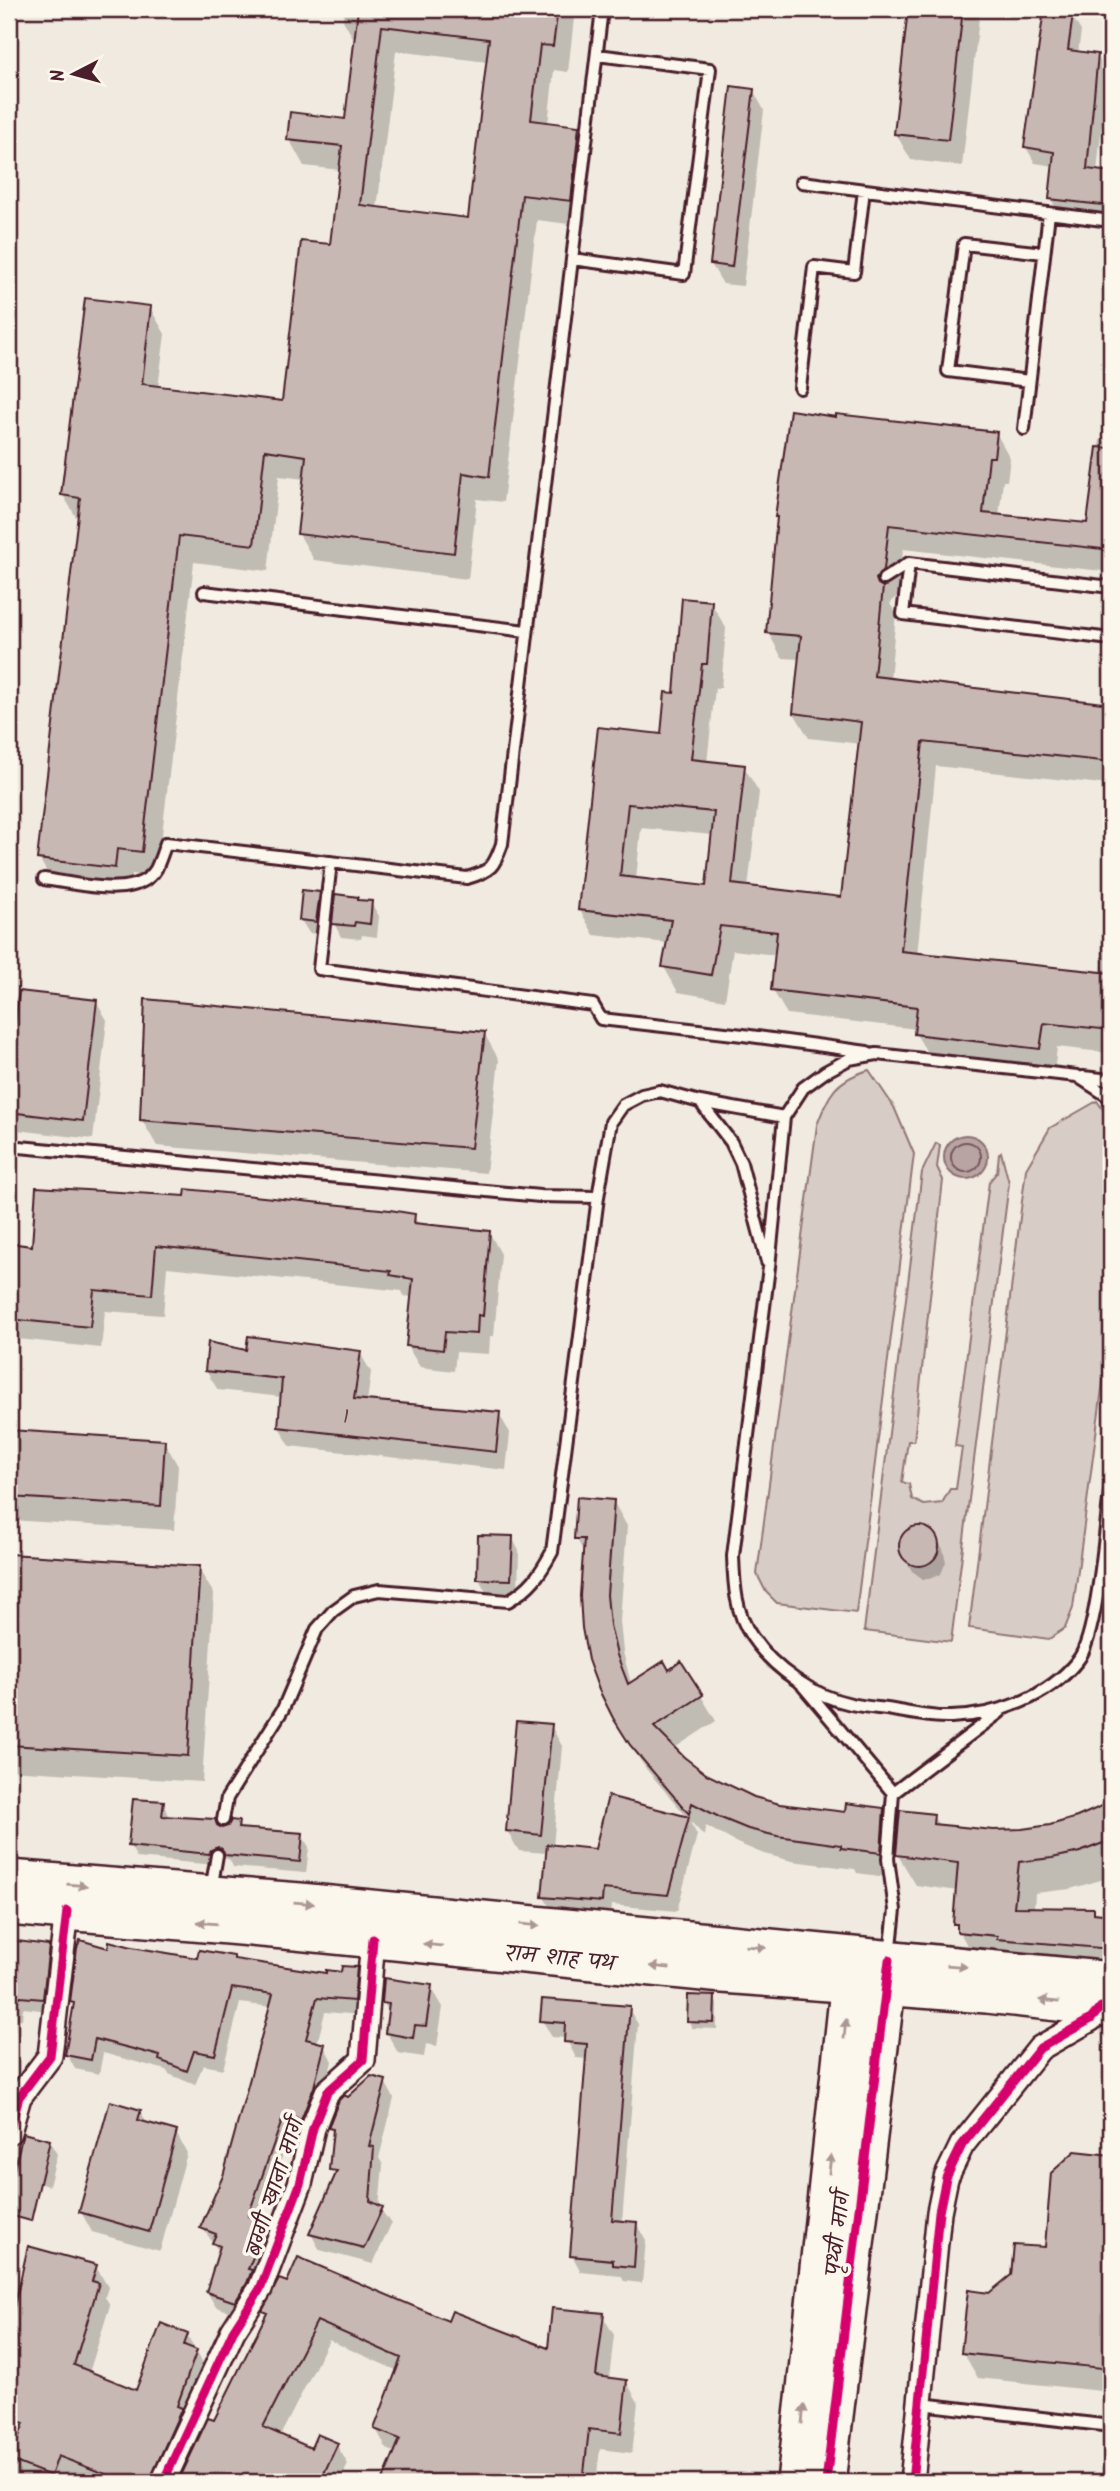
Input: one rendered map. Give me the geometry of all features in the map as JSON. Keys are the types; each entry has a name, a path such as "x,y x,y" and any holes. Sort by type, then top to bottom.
{"main road":[{"name":"राम शाह पथ","path":"9,1879 211,1895 1108,1998"},
{"name":"राम शाह पथ","path":"9,1906 373,1939 851,1970"},
{"name":"पृथ्वी मार्ग","path":"796,2482 851,1970"},
{"name":"पृथ्वी मार्ग","path":"826,2482 887,1974"}],"street":[{"path":"9,2132 19,2097 50,2056 67,1910"},
{"name":"बग्गी खाना मार्ग","path":"163,2482 233,2331 260,2289 300,2184 313,2128 327,2092 363,2060 373,1939"},
{"path":"912,2482 939,2212 946,2178 962,2145 1040,2048 1091,2019 1108,1998"}],"lane":[{"path":"44,879 124,888 142,884 155,871 166,843 467,878 484,873 495,864 502,844 602,9"},
{"path":"572,259 684,274 710,69 597,55"},
{"path":"802,183 1111,221"},
{"path":"800,388 814,267 854,272 864,190"},
{"path":"1024,429 1049,213"},
{"path":"1029,381 948,371 964,243 1044,253"},
{"path":"909,563 903,614 1111,639"},
{"path":"884,579 909,563 1111,587"},
{"path":"204,592 526,631"},
{"path":"331,862 318,969 593,1005 601,1019 1111,1080"},
{"path":"877,1054 849,1059 825,1072 803,1088 784,1117 769,1267 733,1556 734,1596 751,1636 776,1664 799,1681 849,1704 948,1717 1006,1709"},
{"path":"1077,1076 1111,1098"},
{"path":"223,1820 227,1798 283,1709 317,1629 333,1611 354,1595 379,1591 508,1601 536,1581 552,1552 598,1197 611,1122 623,1105 642,1095 660,1091 700,1102 784,1117"},
{"path":"700,1102 731,1142 741,1163 769,1267"},
{"path":"9,1146 540,1196 598,1197"},
{"path":"893,1794 1006,1709 1044,1690 1080,1658 1088,1640 1095,1604 1111,1483"},
{"path":"799,1681 893,1794 888,1859 895,1910 887,1974"},
{"path":"211,1895 217,1855"},
{"path":"921,2404 1111,2426"}],"shaded area":[{"path":"869,1070 894,1107 914,1154 856,1613 777,1603 766,1592 757,1574 817,1125 835,1090 848,1078"},
{"path":"1097,1101 1111,1121 1111,1321 1073,1608 1065,1628 1049,1639 969,1628 1026,1169 1050,1128"},
{"path":"936,1143 940,1145 937,1167 943,1180 914,1441 908,1441 902,1482 909,1484 912,1499 924,1505 942,1503 950,1489 956,1489 962,1447 955,1446 989,1182 997,1172 1001,1152 1009,1183 951,1642 864,1631 922,1172"}],"water":[{"path":"966,1135 975,1136 982,1141 987,1148 987,1166 982,1173 975,1178 966,1179 957,1178 950,1173 945,1166 944,1157 945,1148 950,1141 957,1136"}],"building":[{"path":"358,9 558,9 553,46 540,45 531,120 579,126 571,201 522,195 489,477 463,473 454,553 297,534 306,456 265,450 254,545 179,536 142,852 117,849 115,868 37,859 80,498 61,495 85,298 151,306 142,384 282,401 301,241 330,244 342,146 287,140 290,112 345,119","holes":["382,26 489,39 468,218 360,205"]},
{"path":"908,9 963,9 948,140 894,134"},
{"path":"1044,10 1073,14 1068,50 1098,54 1087,169 1111,172 1111,206 1049,199 1054,152 1024,147"},
{"path":"731,86 754,89 732,267 710,264"},
{"path":"790,410 997,432 994,457 989,457 983,513 1087,523 1097,447 1111,448 1111,550 889,525 884,569 876,579 883,587 874,676 1111,704 1111,762 923,742 901,951 1111,973 1111,1030 1044,1023 1040,1049 914,1034 917,1007 771,990 777,932 720,926 711,975 662,967 671,920 578,910 598,727 661,734 665,692 674,693 682,598 712,601 707,664 702,664 691,759 745,765 732,884 841,897 861,722 793,713 801,636 766,633 775,517","holes":["628,804 714,812 706,886 620,876"]},
{"path":"302,890 320,892 316,922 299,920"},
{"path":"335,894 372,901 370,924 332,924"},
{"path":"19,991 97,1000 83,1121 9,1112 9,1078"},
{"path":"145,999 485,1032 471,1148 140,1120"},
{"path":"36,1187 185,1196 186,1189 390,1210 415,1214 414,1223 490,1231 483,1316 478,1315 477,1334 445,1332 443,1350 406,1346 413,1279 390,1275 391,1271 156,1246 152,1295 94,1290 90,1327 9,1319 9,1243 32,1246"},
{"path":"248,1336 361,1351 354,1399 500,1412 496,1452 278,1427 282,1379 205,1371 208,1342 246,1350"},
{"path":"9,1430 165,1440 161,1506 9,1497"},
{"path":"577,1497 614,1500 607,1595 617,1655 628,1684 664,1661 669,1670 681,1661 703,1695 654,1727 684,1757 706,1774 754,1797 780,1804 845,1812 846,1803 884,1808 881,1853 841,1848 841,1845 748,1829 692,1803 689,1814 630,1745 599,1690 588,1660 580,1596 584,1539 574,1539"},
{"path":"919,1526 927,1527 933,1532 938,1538 938,1554 933,1560 927,1565 919,1566 911,1565 905,1560 900,1554 899,1546 900,1538 905,1532 911,1527"},
{"path":"478,1535 513,1536 511,1580 477,1579"},
{"path":"9,1554 200,1566 188,1756 9,1745"},
{"path":"516,1721 552,1724 541,1835 506,1831"},
{"path":"608,1796 689,1817 668,1895 603,1889 602,1902 542,1897 547,1844 595,1849"},
{"path":"133,1799 164,1801 162,1816 215,1819 217,1825 222,1828 228,1826 231,1820 239,1821 238,1828 303,1833 300,1862 225,1855 218,1847 209,1854 128,1846"},
{"path":"1111,1802 1111,1840 1080,1852 1019,1862 1014,1907 1094,1908 1094,1913 1111,1915 1111,1949 997,1939 997,1936 957,1932 957,1924 953,1924 958,1863 896,1855 900,1810 934,1814 933,1824 993,1830 1022,1829 1077,1817"},
{"path":"9,1940 49,1945 43,1999 9,1996"},
{"path":"80,1940 108,1948 109,1941 197,1958 199,1950 234,1956 234,1959 326,1973 326,1970 341,1972 342,1966 357,1967 354,2001 317,1998 306,2039 325,2044 314,2087 301,2120 284,2115 248,2216 267,2224 248,2269 252,2270 247,2283 235,2302 206,2292 220,2246 212,2243 216,2234 200,2228 223,2176 273,1994 232,1988 215,2055 194,2051 187,2071 159,2060 160,2056 95,2039 91,2060 65,2055 74,2003 70,2002"},
{"path":"384,1978 432,1985 426,2026 415,2025 413,2038 385,2033 389,2004 382,2003"},
{"path":"688,1995 715,1996 714,2023 687,2022"},
{"path":"542,1999 630,2006 612,2220 637,2222 634,2267 613,2265 613,2260 570,2256 587,2044 564,2042 565,2023 540,2021"},
{"path":"371,2076 386,2080 369,2146 374,2147 370,2201 383,2207 364,2248 309,2234 337,2171 329,2170 333,2129 328,2128 339,2100 344,2095 348,2097"},
{"path":"110,2101 141,2110 138,2120 177,2131 149,2232 79,2212"},
{"path":"23,2133 50,2140 31,2221 9,2215 9,2191"},
{"path":"1075,2151 1111,2155 1111,2369 961,2353 968,2290 989,2293 1011,2275 1014,2245 1045,2247 1051,2173"},
{"path":"28,2246 97,2265 92,2281 99,2283 74,2365 136,2390 161,2323 188,2334 184,2345 197,2350 177,2406 182,2408 149,2482 126,2482 58,2456 51,2476 10,2460 24,2423 9,2419 9,2330"},
{"path":"298,2257 448,2321 452,2311 548,2348 552,2308 604,2313 596,2376 627,2380 621,2433 589,2429 583,2482 382,2482 400,2439 374,2429 401,2358 317,2321 263,2427 311,2448 317,2434 338,2443 320,2482 178,2482 208,2418 214,2420 267,2313 262,2311 279,2279 287,2282"}],"cycle path":[{"path":"9,2132 19,2097 50,2056 67,1911"},
{"path":"163,2482 233,2331 260,2289 300,2184 313,2128 327,2092 363,2060 373,1939"},
{"path":"826,2482 889,1960"},
{"path":"912,2482 939,2212 946,2178 962,2145 1040,2048 1091,2019 1101,2007"}]}
